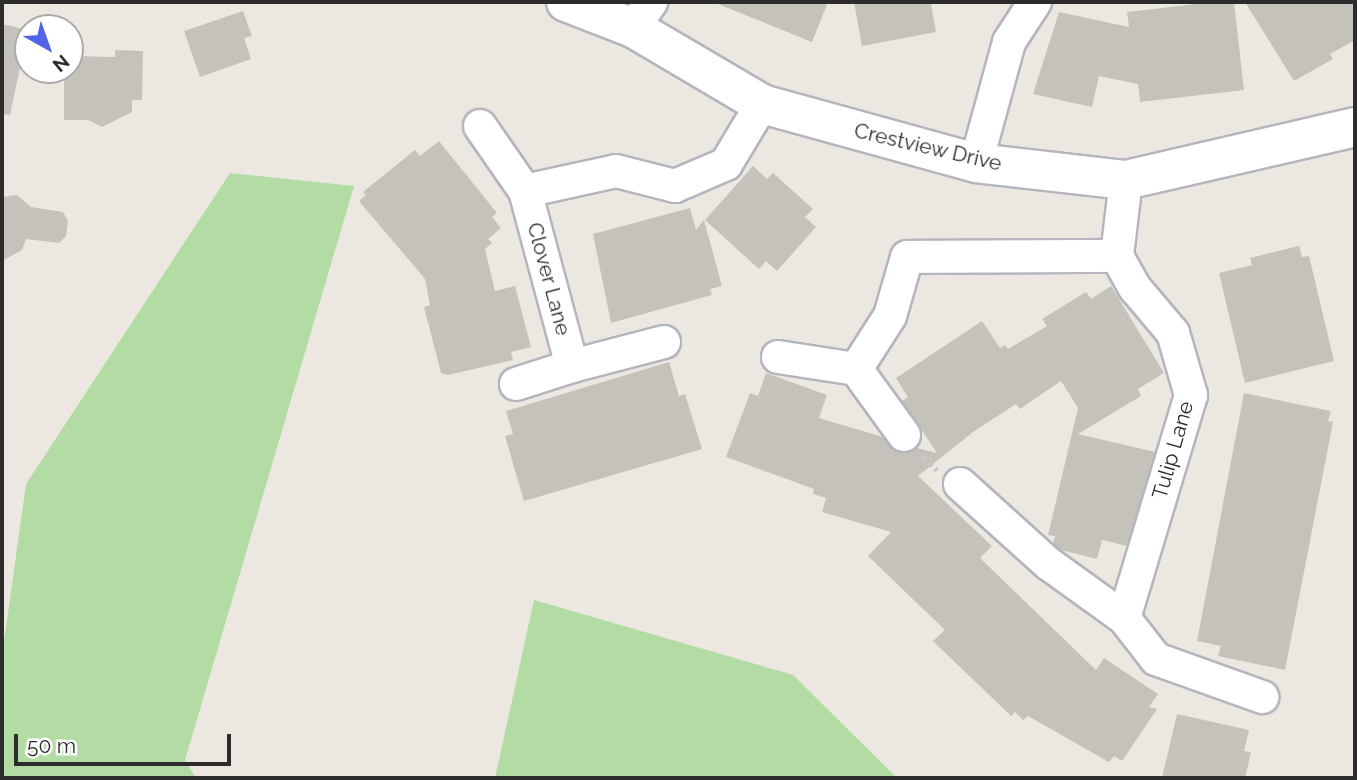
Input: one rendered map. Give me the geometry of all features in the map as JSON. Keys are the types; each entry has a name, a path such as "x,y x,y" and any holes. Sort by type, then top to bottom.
{"street":[{"name":"Crestview Drive","path":"566,2 642,15 762,104 976,163 1126,180 1355,127"},
{"path":"976,163 1009,42 1035,2"},
{"path":"526,191 616,172 675,186 726,164 762,104"},
{"name":"Clover Lane","path":"480,126 526,191 572,366"},
{"path":"856,369 890,316 907,257 1117,256 1126,180"},
{"name":"Tulip Lane","path":"1117,256 1135,288 1173,333 1191,395 1124,618"},
{"path":"516,384 664,342"},
{"path":"778,357 856,369 904,435"},
{"path":"960,484 1049,564 1124,618 1156,659 1262,697"}],"path":[{"path":"904,435 943,474 960,484"}],"green space":[{"path":"230,173 354,186 185,760 196,778 2,778 2,656 26,484"},
{"path":"534,600 793,675 897,778 495,778"}],"building":[{"path":"713,2 828,2 812,42"},
{"path":"854,2 931,4 936,32 862,46"},
{"path":"1234,2 1244,90 1140,102 1138,84 1099,76 1092,107 1033,94 1059,12 1129,27 1127,12"},
{"path":"1245,2 1355,2 1355,40 1330,54 1333,59 1294,81"},
{"path":"243,11 252,36 244,38 251,59 200,77 184,31"},
{"path":"2,24 14,27 14,84 17,84 10,115 2,114"},
{"path":"115,50 143,51 142,100 132,100 132,112 102,127 88,120 64,120 64,84 84,84 84,56 115,57"},
{"path":"439,141 497,213 492,217 501,228 488,239 492,243 485,249 495,291 515,286 531,347 511,352 513,360 448,375 441,373 424,307 430,305 425,279 359,201 366,195 363,192 415,150 420,156"},
{"path":"753,166 767,179 773,173 813,209 805,217 816,227 777,271 766,261 759,269 705,220"},
{"path":"17,195 31,207 63,212 68,221 66,236 59,243 26,239 22,250 2,261 2,197"},
{"path":"690,208 696,230 704,220 722,286 710,289 712,295 611,323 593,234"},
{"path":"1299,246 1302,257 1309,256 1334,361 1245,383 1219,273 1252,265 1250,258"},
{"path":"1111,286 1164,373 1138,389 1141,396 1078,434 1155,452 1127,546 1102,540 1097,559 1061,550 1053,543 1055,536 1048,535 1078,408 1061,381 1020,409 1016,404 973,432 918,476 992,546 980,558 1096,670 1104,658 1158,694 1149,707 1157,709 1122,761 1114,756 1109,762 1028,716 1023,720 1015,712 1011,716 933,641 945,630 868,556 891,532 822,512 826,498 813,494 814,489 726,457 750,393 758,396 766,373 827,395 819,418 883,437 897,452 917,448 937,453 902,401 908,397 896,378 982,321 1000,348 1005,345 1008,349 1047,326 1042,319 1086,292 1091,299"},
{"path":"669,362 679,396 685,394 702,449 524,501 505,436 513,434 506,411"},
{"path":"1244,393 1331,411 1328,421 1333,422 1285,670 1218,656 1221,646 1197,641"},
{"path":"1177,714 1249,730 1244,751 1251,752 1245,778 1162,778"}]}
